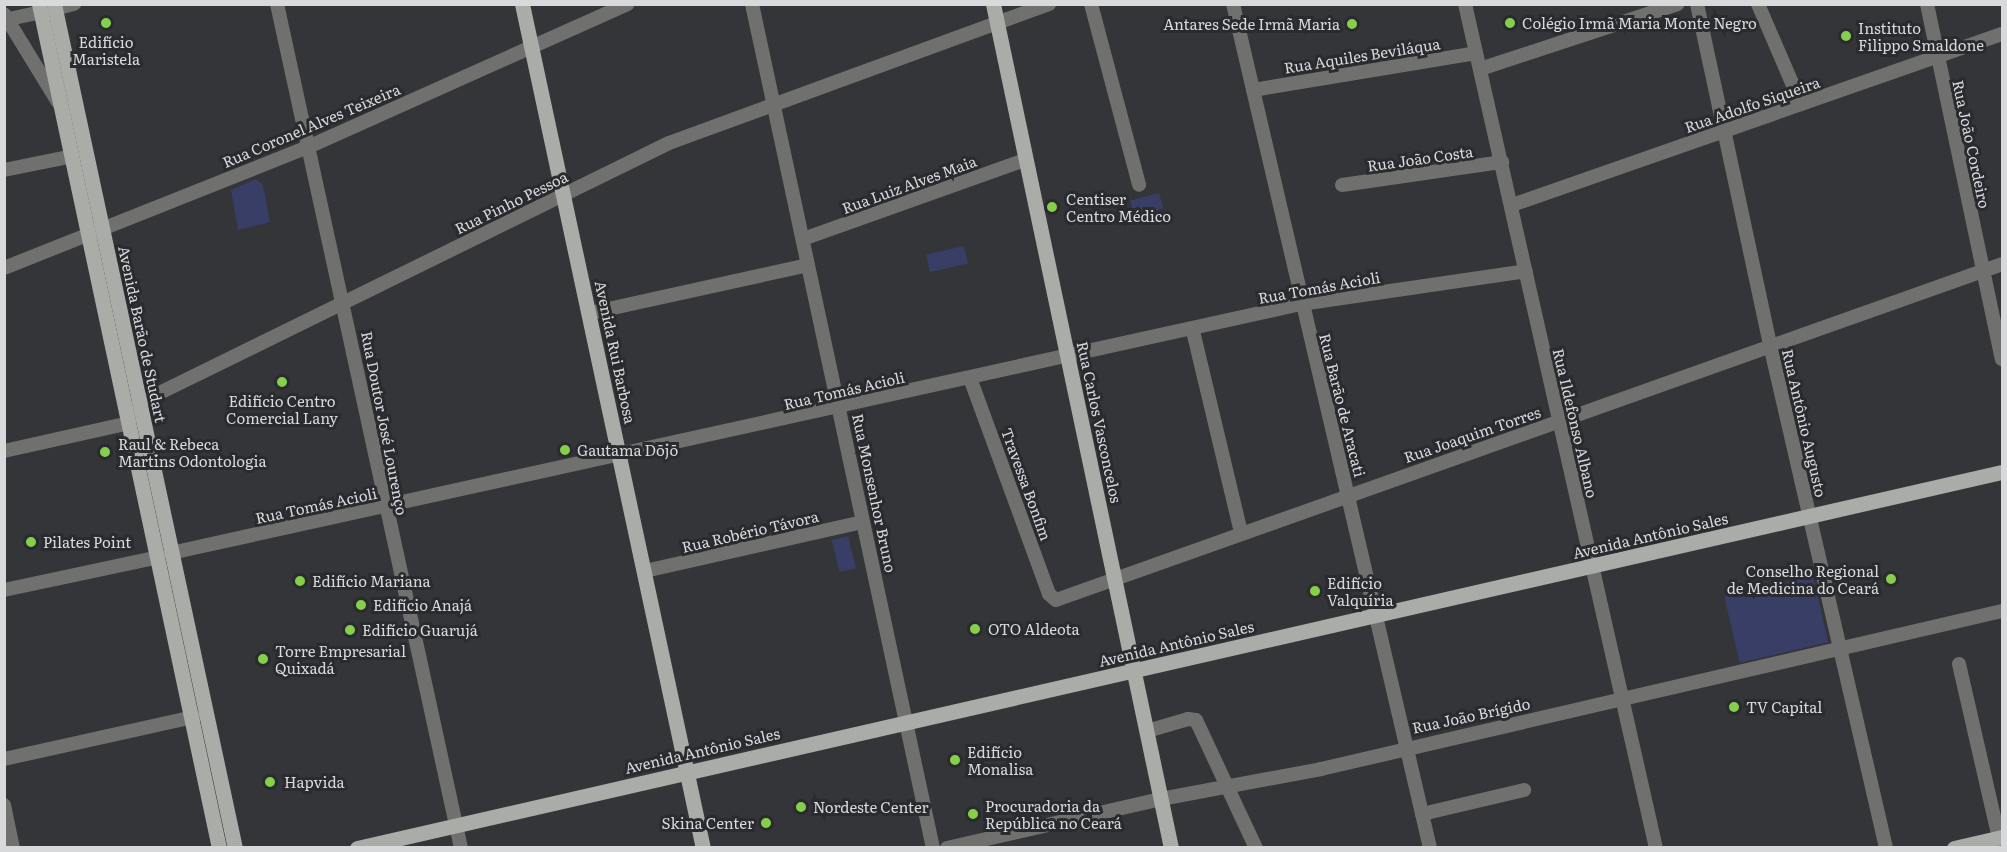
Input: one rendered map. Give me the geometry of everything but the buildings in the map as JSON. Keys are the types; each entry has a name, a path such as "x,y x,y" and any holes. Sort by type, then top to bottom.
{"main road":[{"name":"Avenida Rui Barbosa","path":"522,4 565,195 703,848"},
{"name":"Rua Carlos Vasconcelos","path":"993,4 1171,848"},
{"name":"Avenida Barão de Studart","path":"47,7 62,109 73,156 96,231 129,423 165,555 235,848"},
{"name":"Avenida Barão de Studart","path":"47,7 96,231 139,403 193,717 219,848"},
{"name":"Avenida Antônio Sales","path":"357,848 2002,472"},
{"path":"1954,848 2001,837"}],"street":[{"path":"62,109 6,18 47,7 74,4"},
{"name":"Rua Doutor José Lourenço","path":"277,4 344,300 385,507 460,848"},
{"name":"Rua Coronel Alves Teixeira","path":"4,268 308,147 627,4"},
{"name":"Rua Monsenhor Bruno","path":"752,4 908,722 933,848"},
{"name":"Rua Pinho Pessoa","path":"139,403 344,300 669,143 1049,4"},
{"path":"1091,4 1139,185"},
{"name":"Rua Barão de Aracati","path":"1233,4 1301,304 1349,495 1373,615 1430,848"},
{"name":"Rua Ildefonso Albano","path":"1465,4 1656,848"},
{"path":"1480,69 1678,4"},
{"name":"Rua Antônio Augusto","path":"1697,4 1770,345 1886,848"},
{"path":"1758,4 1801,104"},
{"name":"Rua João Cordeiro","path":"1927,4 2002,359"},
{"name":"Rua Adolfo Siqueira","path":"1512,205 2002,34"},
{"name":"Rua Aquiles Beviláqua","path":"1253,90 1476,53"},
{"path":"4,170 73,156"},
{"name":"Rua Luiz Alves Maia","path":"803,239 1025,160"},
{"name":"Rua João Costa","path":"1342,185 1502,162"},
{"name":"Rua Joaquim Torres","path":"1054,600 2002,264"},
{"path":"590,313 808,265"},
{"name":"Rua Tomás Acioli","path":"4,590 1193,331 1301,304 1526,270"},
{"path":"1193,331 1241,533"},
{"name":"Travessa Bonfim","path":"970,378 1054,600"},
{"path":"4,451 129,423 139,403"},
{"name":"Rua Robério Távora","path":"645,571 863,522"},
{"name":"Rua João Brígido","path":"947,848 1161,800 1321,769 1406,746 2002,611"},
{"path":"1959,664 2001,837"},
{"path":"4,759 193,717"},
{"path":"1147,731 1188,719 1196,720 1256,848"},
{"path":"1422,814 1524,789"},
{"path":"4,805 13,848"}],"shaded area":[{"path":"256,179 263,185 270,222 238,230 231,190"},
{"path":"1159,193 1163,208 1134,216 1130,201"},
{"path":"964,246 968,264 930,272 926,255"},
{"path":"848,536 856,568 839,572 832,540"},
{"path":"1813,576 1828,642 1740,663 1724,596"}],"place":[{"name":"Edifício Maristela","path":"106,23"},
{"name":"Colégio Irmã Maria Monte Negro","path":"1510,23"},
{"name":"Antares Sede Irmã Maria","path":"1352,24"},
{"name":"Instituto Filippo Smaldone","path":"1846,36"},
{"name":"Centiser Centro Médico","path":"1052,207"},
{"name":"Edifício Centro Comercial Lany","path":"282,382"},
{"name":"Gautama Dōjō","path":"565,450"},
{"name":"Raul & Rebeca Martins Odontologia","path":"105,452"},
{"name":"Pilates Point","path":"31,542"},
{"name":"Conselho Regional de Medicina do Ceará","path":"1891,579"},
{"name":"Edifício Mariana","path":"300,581"},
{"name":"Edifício Valquíria","path":"1315,591"},
{"name":"Edifício Anajá","path":"361,605"},
{"name":"OTO Aldeota","path":"975,629"},
{"name":"Edifício Guarujá","path":"350,630"},
{"name":"Torre Empresarial Quixadá","path":"263,659"},
{"name":"TV Capital","path":"1734,707"},
{"name":"Edifício Monalisa","path":"955,760"},
{"name":"Hapvida","path":"270,782"},
{"name":"Nordeste Center","path":"801,807"},
{"name":"Procuradoria da República no Ceará","path":"973,814"},
{"name":"Skina Center","path":"766,823"}]}
